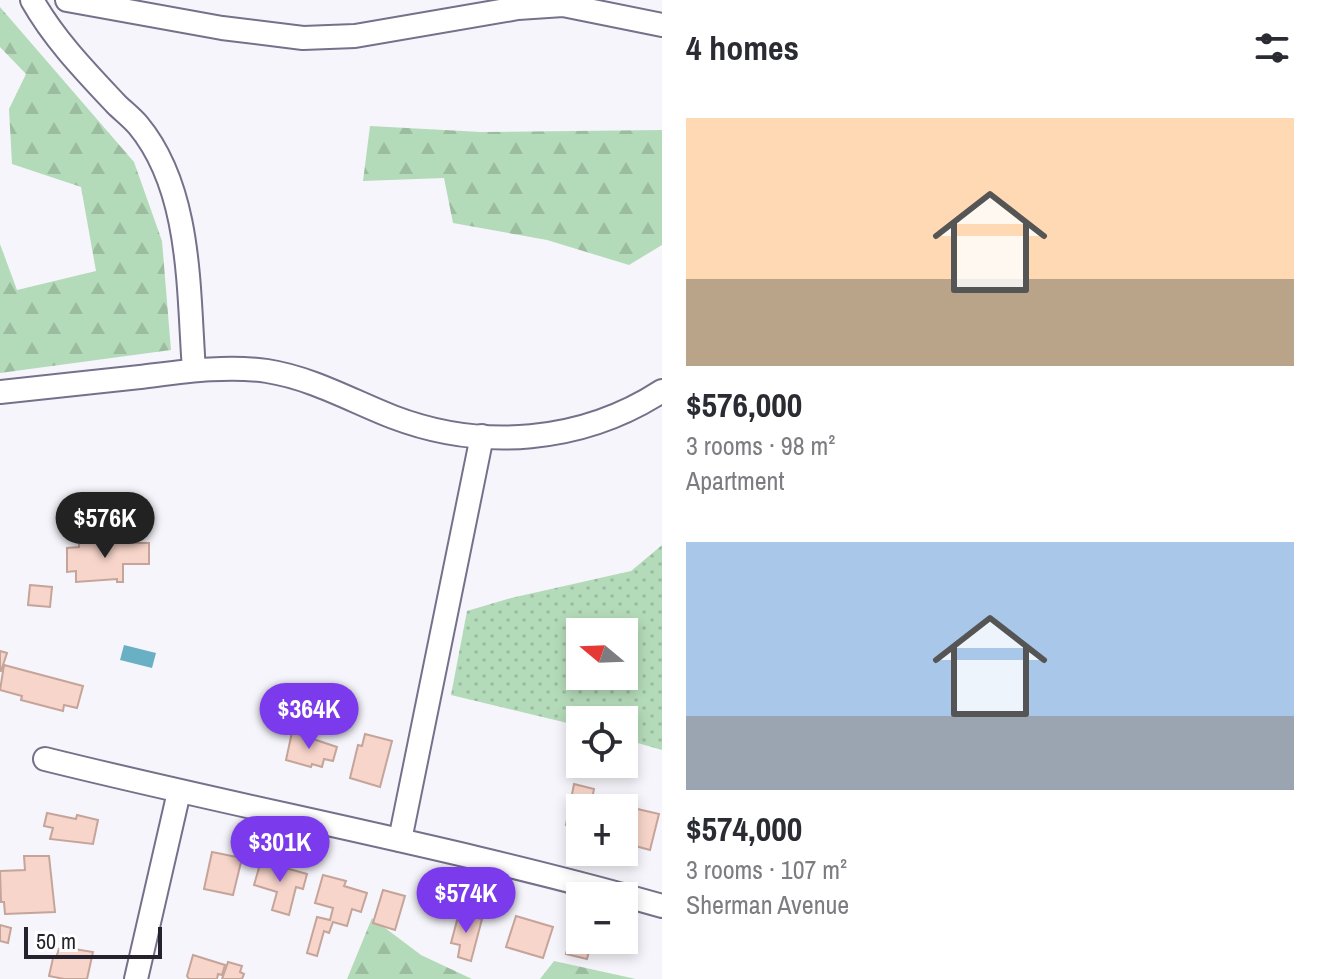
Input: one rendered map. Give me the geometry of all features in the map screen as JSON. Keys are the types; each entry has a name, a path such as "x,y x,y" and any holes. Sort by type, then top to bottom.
{"street":[{"path":"32,0 59,42 137,123 168,176 181,220 194,370"},
{"path":"67,0 222,28 303,38 355,36 518,8 563,5 662,25"},
{"path":"0,392 194,370 268,372 305,381 427,428 482,436 536,437 583,428 638,407 662,391"},
{"path":"400,840 482,436"},
{"path":"45,759 400,840 662,906"},
{"path":"136,979 179,792"}],"green space":[{"path":"0,7 134,162 162,241 171,350 0,373 0,244 17,290 96,271 81,187 12,164 9,109 26,74 0,47"},
{"path":"370,126 481,132 662,130 662,245 629,265 547,240 453,223 444,178 363,181"},
{"path":"662,545 662,750 638,743 638,706 566,706 566,723 451,695 467,611 631,571"},
{"path":"372,918 421,955 472,979 347,979"},
{"path":"554,961 636,979 540,979"}],"water":[{"path":"124,645 156,653 152,668 120,660"}],"building":[{"path":"79,543 149,543 149,564 123,564 123,582 117,582 117,579 76,582 76,571 67,572 67,548 79,547"},
{"path":"30,585 52,587 50,607 28,605"},
{"path":"0,651 7,653 1,671 0,671"},
{"path":"4,665 83,686 77,708 64,705 63,711 21,700 22,696 0,690"},
{"path":"292,732 337,747 333,761 324,759 322,767 312,764 311,767 286,760"},
{"path":"365,734 392,741 380,787 350,778 358,745 362,746"},
{"path":"574,784 594,789 593,794 572,794"},
{"path":"638,809 659,814 650,850 638,847"},
{"path":"47,813 98,820 93,844 50,839 53,828 44,826"},
{"path":"212,852 242,858 233,895 204,889"},
{"path":"24,856 49,856 55,912 5,914 4,902 1,902 0,871 25,870"},
{"path":"261,861 307,874 303,889 296,887 289,915 272,910 277,892 254,885"},
{"path":"323,875 346,881 344,886 367,893 361,912 352,909 347,926 333,922 329,933 324,931 317,956 307,953 317,917 330,920 333,908 315,903"},
{"path":"383,890 405,896 395,930 373,923"},
{"path":"459,913 482,919 471,961 458,957 460,945 451,943"},
{"path":"516,916 553,927 543,958 506,947"},
{"path":"0,925 11,928 8,943 0,941"},
{"path":"62,947 93,952 87,979 49,976 53,958"},
{"path":"566,954 588,954 587,959"},
{"path":"193,955 225,965 222,975 218,974 217,979 189,979 187,976"},
{"path":"228,962 242,966 242,979 222,979"}]}
